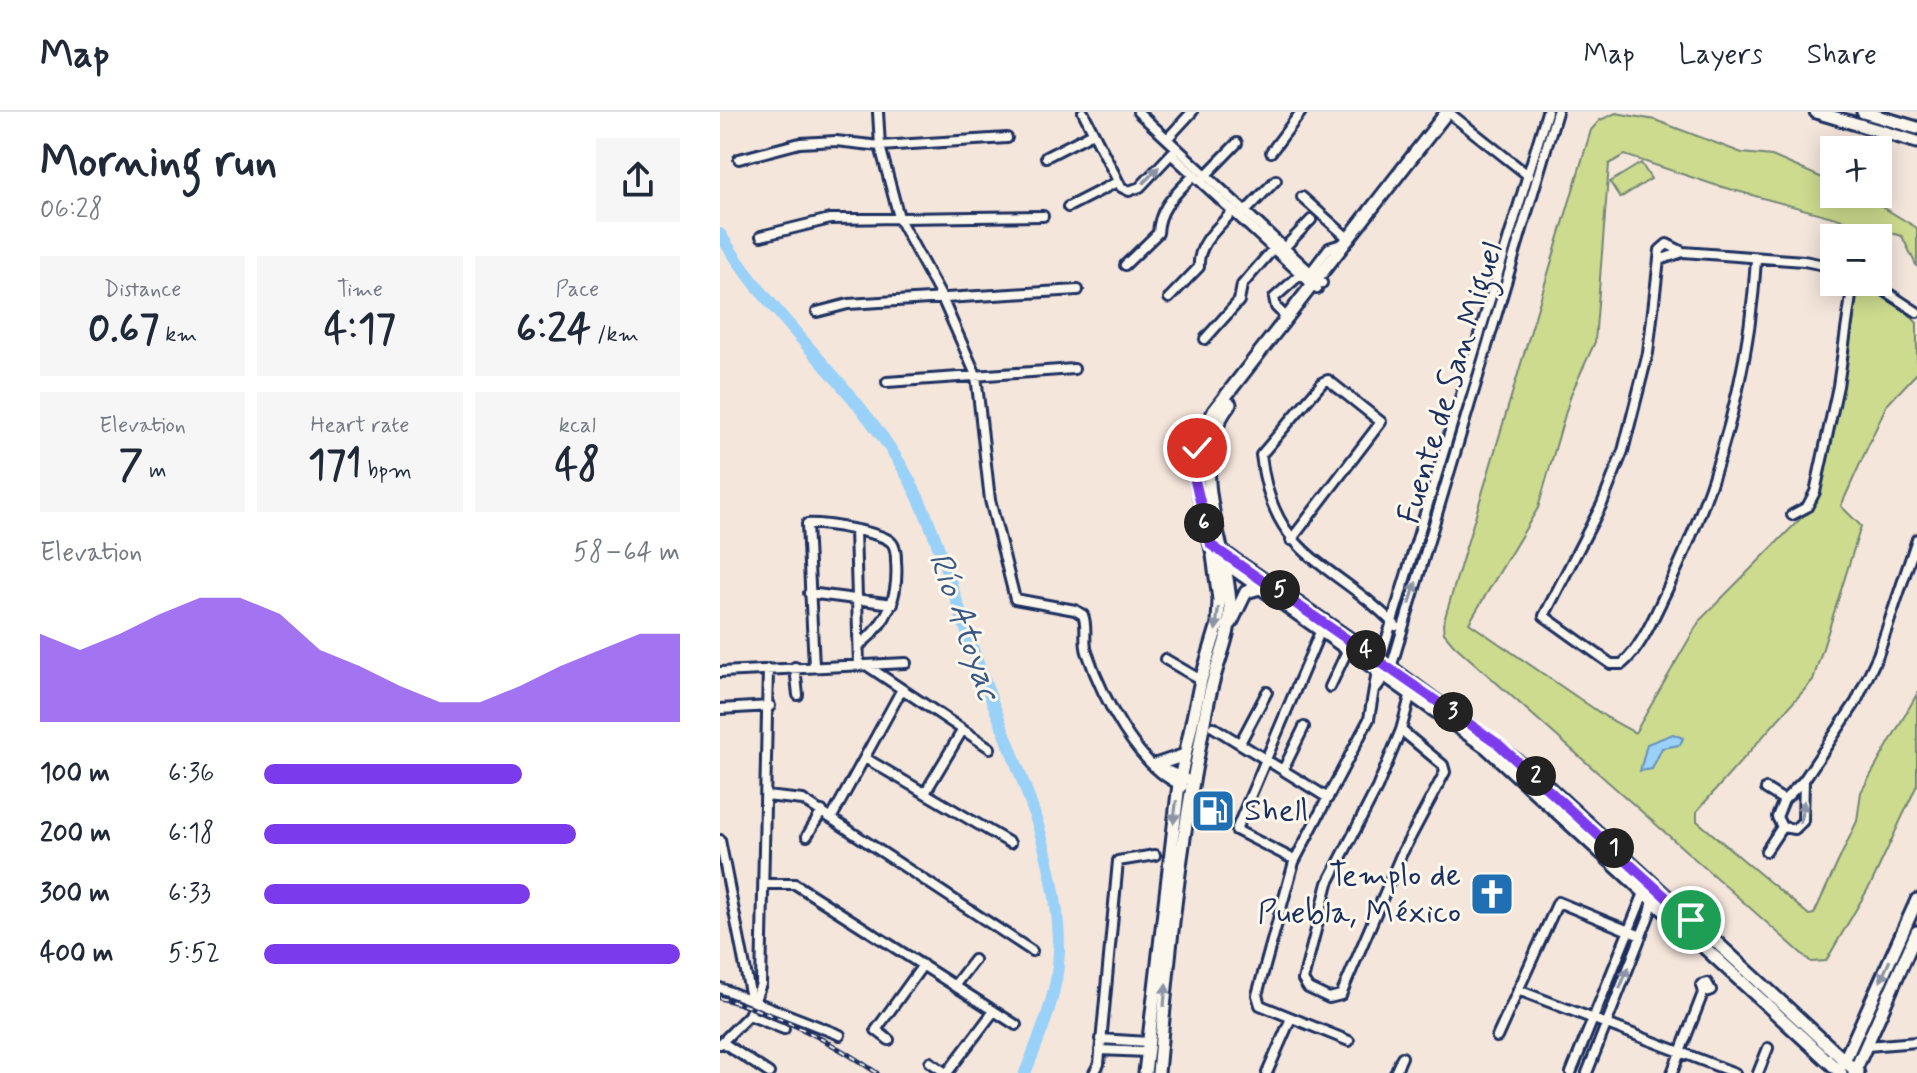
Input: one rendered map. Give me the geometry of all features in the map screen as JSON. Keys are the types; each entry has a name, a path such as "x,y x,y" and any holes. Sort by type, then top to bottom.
{"main road":[{"path":"1816,112 1917,142"},
{"path":"1863,112 1917,128"},
{"path":"1229,627 1207,473 1211,439 1222,413 1313,281 1451,113"},
{"path":"1145,1073 1180,781 1201,680 1218,624 1218,554 1195,481 1197,448 1214,411 1313,281 1451,113"},
{"path":"1218,554 1260,588 1323,627 1347,651 1384,670"},
{"path":"1218,554 1412,689 1486,747 1650,887 1842,1068 1856,1072 1916,937"},
{"path":"1158,1073 1168,956 1193,785 1212,684 1229,627 1246,592 1260,588"},
{"path":"1151,763 1185,755"},
{"path":"1650,887 1652,906 1687,924"},
{"path":"1842,1068 1917,900"},
{"path":"1858,1030 1869,1042"}],"street":[{"path":"878,112 880,146 900,221 942,298 976,375 990,500 1015,599 1075,610 1083,615 1091,662 1132,744 1151,763 1180,781 1193,785"},
{"path":"1083,112 1121,187 1135,190 1174,151"},
{"path":"1138,112 1200,177 1313,281 1274,298 1276,307 1287,318"},
{"path":"1167,139 1192,112"},
{"path":"1271,152 1301,112"},
{"name":"Fuente de San Miguel","path":"1384,670 1393,623 1547,112"},
{"name":"Fuente de San Miguel","path":"1384,670 1401,633 1557,112"},
{"path":"1451,113 1536,181"},
{"path":"1046,157 1093,133"},
{"path":"739,159 800,143 836,141 880,146 1007,138"},
{"path":"1125,265 1158,233 1158,218 1164,207 1237,143"},
{"path":"1169,298 1199,267 1198,254 1203,246 1276,180"},
{"path":"1068,207 1117,182"},
{"path":"1302,197 1347,241"},
{"path":"761,236 816,220 900,221 964,215 1043,216"},
{"path":"1205,339 1239,301 1242,285 1311,220"},
{"path":"1756,260 1744,372 1720,465 1693,536 1655,614 1631,656 1622,664 1611,664 1544,616 1602,504 1623,451 1648,353 1660,250 1667,244 1683,252 1820,264"},
{"path":"817,312 848,304 1078,290"},
{"path":"1792,515 1807,507 1815,492 1838,386 1851,296"},
{"path":"1892,296 1917,312"},
{"path":"887,382 1074,369"},
{"path":"1291,540 1381,422 1328,380 1261,455 1265,488 1278,521 1291,540 1393,623 1401,633"},
{"path":"814,666 807,524 884,536 892,542 897,576 893,604 877,631 861,644"},
{"path":"855,530 864,667 990,748"},
{"path":"1782,827 1777,813 1784,800 1804,780 1856,702 1878,655 1917,539"},
{"path":"809,593 893,604"},
{"path":"1289,857 1236,830 1323,627"},
{"path":"1330,687 1347,651"},
{"path":"1165,659 1201,680"},
{"path":"720,672 906,663"},
{"path":"795,667 798,695"},
{"path":"768,669 770,706 761,984 749,1015 721,1043 769,1073"},
{"path":"1349,1041 1260,1005 1257,995 1294,862 1369,719 1384,670"},
{"path":"1401,730 1443,765 1445,772 1401,855 1341,995 1335,998 1303,985 1328,883 1377,788 1401,730 1412,689"},
{"path":"832,817 901,691"},
{"path":"1240,743 1267,692"},
{"path":"720,709 770,706"},
{"path":"1213,727 1328,798"},
{"path":"1283,770 1304,727"},
{"path":"925,793 962,731"},
{"path":"865,758 1010,843"},
{"path":"1782,827 1795,829 1803,821 1804,780"},
{"path":"1766,789 1784,800"},
{"path":"766,796 803,800 822,811 1032,951"},
{"path":"807,836 822,811"},
{"path":"1766,851 1782,827"},
{"path":"720,840 754,999"},
{"path":"1097,1070 1118,861 1155,855"},
{"path":"765,884 795,884 1016,1025"},
{"path":"1571,1073 1638,906 1650,887"},
{"path":"720,902 732,902"},
{"path":"1497,1037 1558,902 1584,908 1641,936"},
{"path":"1587,1073 1652,906 1638,906"},
{"path":"1899,941 1916,937"},
{"path":"954,986 974,960"},
{"path":"889,1040 876,1030 923,965"},
{"path":"720,988 840,1035"},
{"path":"1518,990 1735,1073"},
{"path":"1672,1073 1703,993"},
{"path":"930,1062 946,1073 994,1011"},
{"path":"749,1015 784,1029"},
{"path":"1271,1072 1291,1018"},
{"path":"1100,1039 1148,1047"},
{"path":"1869,1042 1917,1042"},
{"path":"1100,1050 1148,1047"},
{"path":"1758,1073 1768,1048"},
{"path":"1395,1073 1402,1057"}],"green space":[{"path":"1616,113 1655,120 1742,153 1772,156 1820,177 1820,208 1884,208 1917,228 1917,267 1902,236 1892,233 1892,224 1858,224 1715,185 1625,155 1609,164 1595,342 1571,394 1538,508 1469,623 1606,717 1635,733 1700,620 1817,502 1842,381 1854,296 1887,296 1901,306 1917,323 1917,373 1886,406 1841,506 1861,526 1813,680 1697,811 1697,821 1809,915 1814,914 1857,821 1861,792 1917,694 1917,785 1872,882 1826,961 1811,962 1444,633 1443,624 1591,130 1600,120"},
{"path":"1641,163 1651,179 1620,198 1610,182"}],"water":[{"path":"1673,734 1683,738 1680,745 1662,748 1652,769 1640,771 1647,744"}],"waterway":[{"name":"Río Atoyac","path":"720,234 760,290 849,393 890,448 905,471 939,548 975,655 1030,800 1051,875 1059,951 1056,983 1048,1014 1025,1073"}],"railway":[{"path":"720,998 802,1029 877,1073"}],"place":[{"name":"Shell","path":"1213,811"},
{"name":"Templo de Puebla, México","path":"1492,894"}],"route":[{"path":"1197,448 1195,481 1199,507 1211,545 1236,559 1497,743 1691,920"}]}
